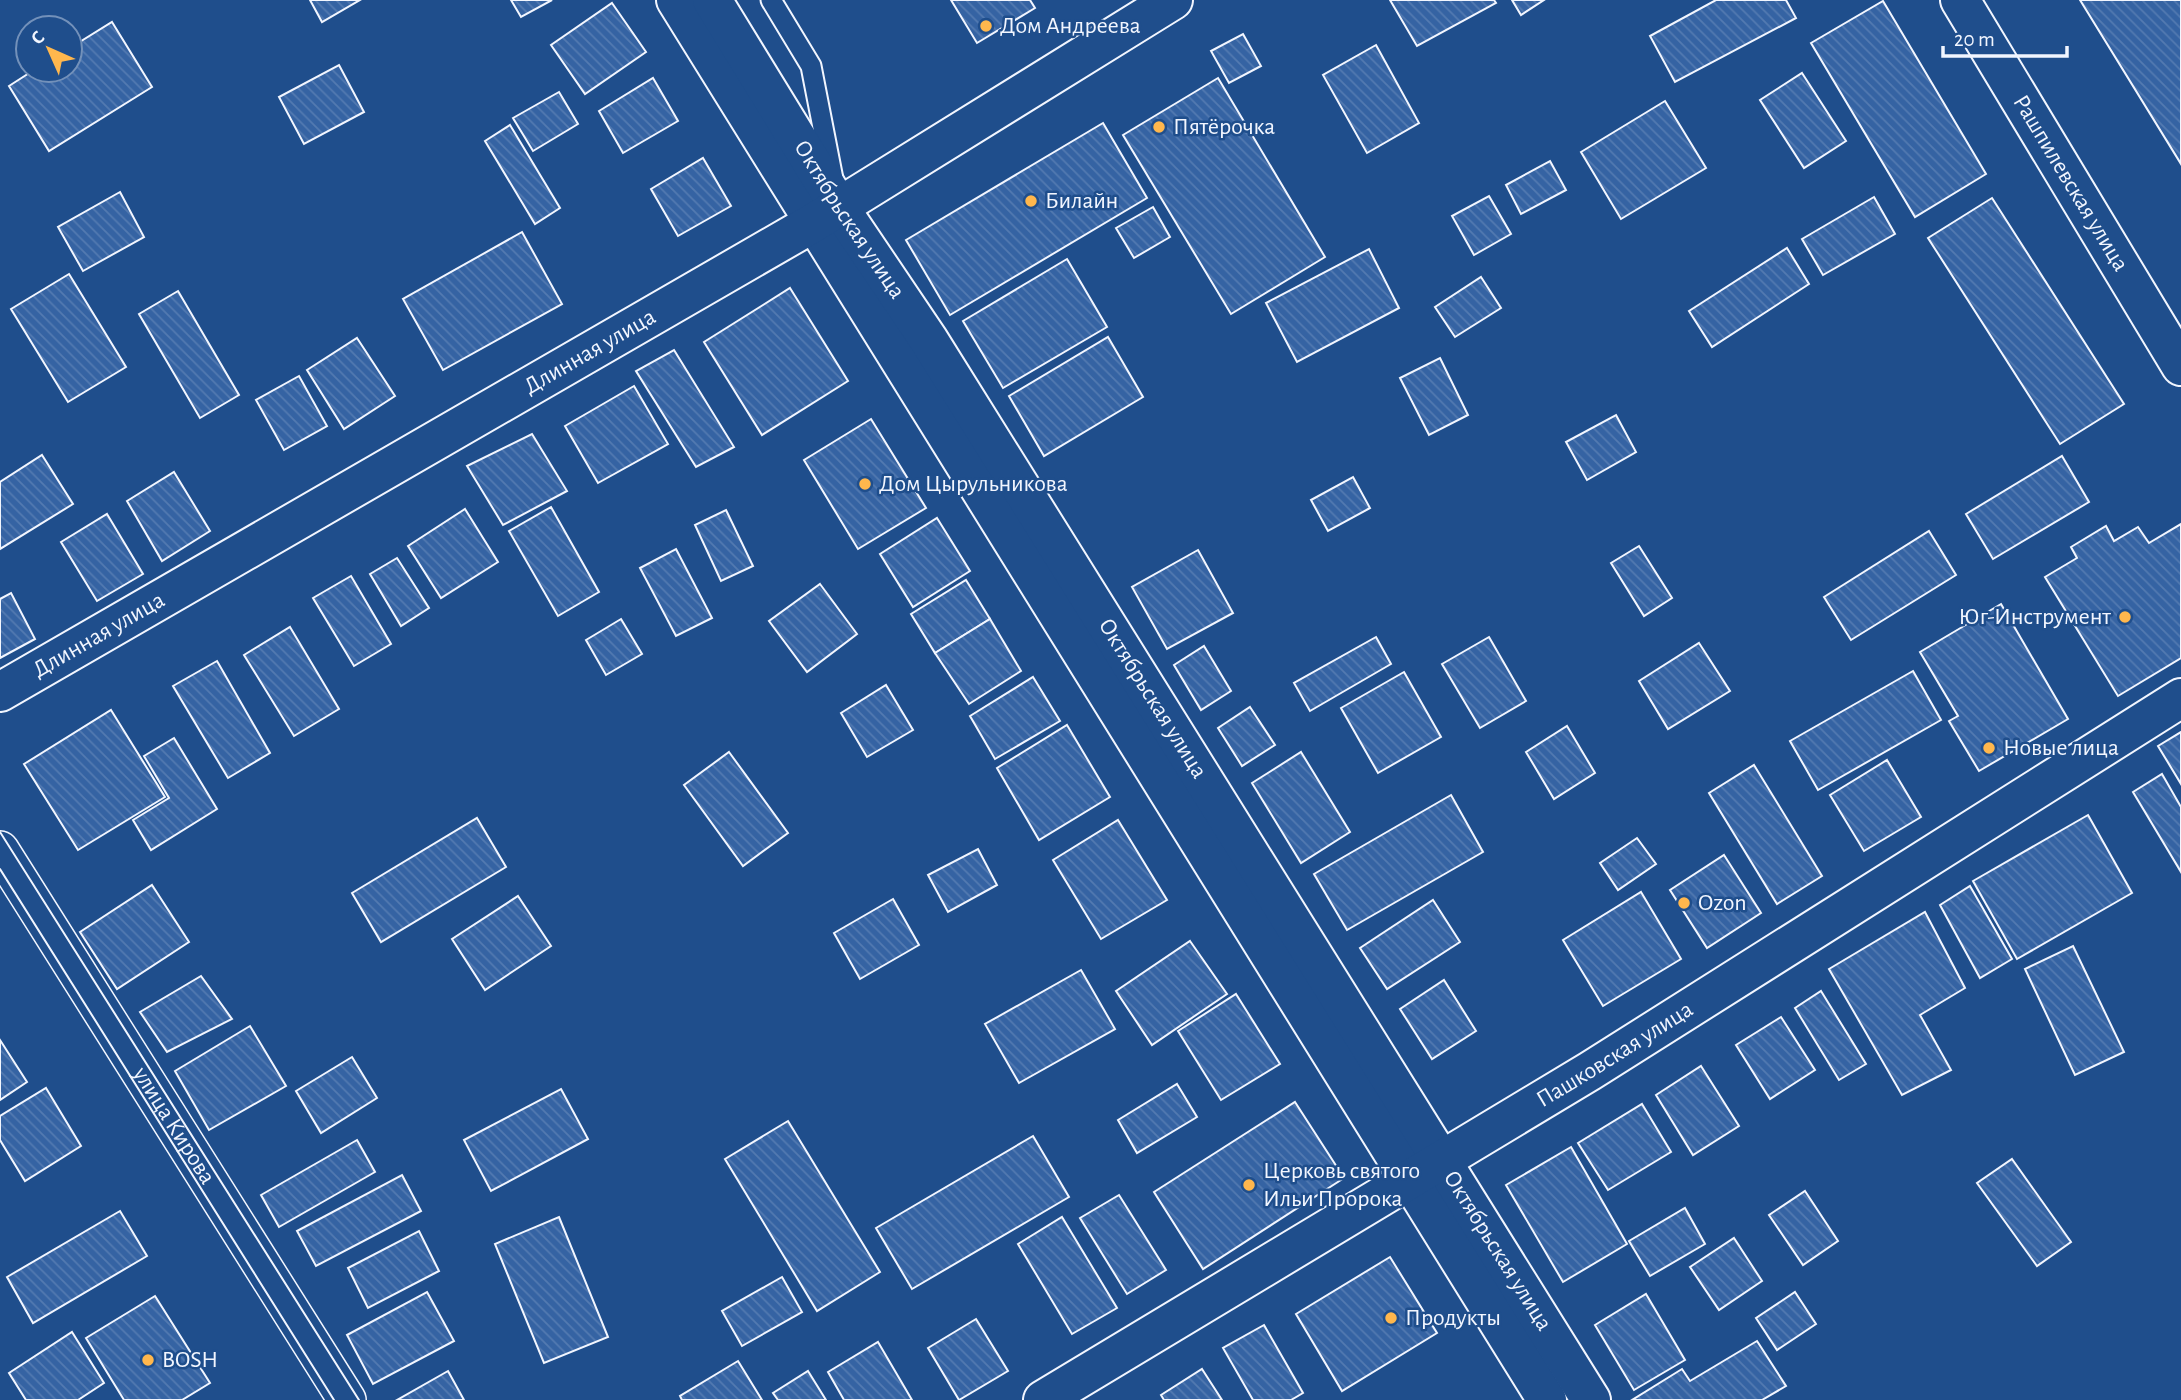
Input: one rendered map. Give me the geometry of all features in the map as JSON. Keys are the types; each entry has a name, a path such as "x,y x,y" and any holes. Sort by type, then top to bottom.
{"street":[{"name":"Октябрьская улица","path":"676,0 826,215 928,339 1427,1170 1547,1400"},
{"name":"Октябрьская улица","path":"712,0 826,215"},
{"name":"Длинная улица","path":"0,692 826,215 1173,0"},
{"name":"Рашпилевская улица","path":"1960,0 2181,366"},
{"name":"Пашковская улица","path":"1043,1400 1590,1071 2181,698"},
{"name":"улица Кирова","path":"0,850 347,1400"},
{"name":"Октябрьская улица","path":"1427,1170 1591,1400"}],"lane":[{"path":"771,0 811,66 826,215"}],"building":[{"path":"310,0 360,0 322,22"},
{"path":"511,0 552,0 521,17"},
{"name":"Дом Андреева","path":"951,0 1030,0 1035,8 977,43"},
{"path":"1390,0 1494,0 1496,3 1417,46"},
{"path":"1512,0 1544,0 1521,15"},
{"path":"1716,0 1786,0 1796,18 1675,82 1650,36"},
{"path":"2080,0 2181,0 2181,164"},
{"path":"1883,1 1986,174 1915,217 1811,43"},
{"path":"612,3 646,52 585,94 551,45"},
{"path":"112,22 152,87 49,151 9,86 14,83 84,84 84,39"},
{"path":"1243,34 1261,66 1229,83 1211,51"},
{"path":"1376,45 1419,123 1367,153 1323,75"},
{"path":"339,65 364,112 304,144 279,97"},
{"path":"1802,73 1846,141 1804,168 1760,100"},
{"path":"653,78 678,121 623,153 599,111"},
{"path":"1218,78 1325,257 1231,314 1123,135"},
{"path":"559,92 578,124 533,151 513,118"},
{"path":"1665,101 1706,168 1621,219 1581,152"},
{"path":"1103,123 1147,198 950,315 906,240"},
{"path":"510,125 560,208 535,224 485,141"},
{"path":"703,158 731,206 678,236 651,189"},
{"path":"1550,161 1566,190 1521,214 1506,185"},
{"path":"120,192 144,237 83,271 58,227"},
{"path":"1489,196 1511,234 1474,255 1452,216"},
{"path":"1874,197 1895,234 1823,275 1802,239"},
{"path":"1992,198 2124,404 2060,444 1928,238"},
{"path":"1153,207 1170,237 1134,258 1116,228"},
{"path":"522,232 562,304 443,370 403,299"},
{"path":"1787,248 1809,284 1712,347 1689,311"},
{"path":"1369,249 1399,308 1297,362 1266,303"},
{"path":"1067,259 1107,327 1003,388 963,321"},
{"path":"69,274 126,367 68,402 11,309"},
{"path":"1481,277 1501,308 1455,337 1435,307"},
{"path":"790,288 848,381 762,435 704,342"},
{"path":"178,291 239,395 200,418 139,314"},
{"path":"1108,337 1143,397 1044,456 1009,396"},
{"path":"357,338 395,396 344,429 307,370"},
{"path":"674,350 734,447 696,467 636,371"},
{"path":"1440,358 1468,415 1429,435 1400,378"},
{"path":"299,376 327,426 284,450 256,400"},
{"path":"634,386 668,444 598,483 565,426"},
{"path":"1616,415 1636,452 1587,480 1566,442"},
{"name":"Дом Цырульникова","path":"871,419 926,508 858,549 804,460"},
{"path":"532,434 567,491 503,525 467,466"},
{"path":"42,455 73,504 0,549 0,482"},
{"path":"2062,456 2089,502 1993,559 1966,514"},
{"path":"174,472 210,531 162,561 127,501"},
{"path":"1353,477 1370,508 1328,531 1311,500"},
{"path":"551,507 599,592 558,616 509,531"},
{"path":"465,509 498,562 441,598 408,546"},
{"path":"726,510 753,566 721,581 695,525"},
{"path":"107,514 143,574 97,601 61,542"},
{"path":"937,518 970,571 913,607 880,554"},
{"name":"Юг-Инструмент","path":"2181,524 2181,658 2118,696 2045,577 2077,558 2071,547 2106,526 2114,541 2138,527 2149,543"},
{"path":"1929,531 1956,575 1851,640 1824,597"},
{"path":"1639,546 1672,598 1644,616 1611,563"},
{"path":"676,549 712,618 676,636 640,568"},
{"path":"1198,550 1233,613 1167,649 1132,587"},
{"path":"397,558 429,608 401,626 370,574"},
{"path":"351,576 391,644 354,666 313,598"},
{"path":"966,580 990,619 935,653 911,614"},
{"path":"820,584 857,634 807,672 769,621"},
{"path":"11,593 35,639 0,658 0,599"},
{"path":"2001,604 2068,719 1979,771 1949,721 1958,716 1920,652"},
{"path":"621,619 642,654 606,675 586,640"},
{"path":"990,619 1021,671 969,704 935,653"},
{"path":"290,627 339,709 294,736 244,655"},
{"path":"1376,637 1391,664 1310,711 1294,683"},
{"path":"1489,637 1526,701 1480,728 1442,664"},
{"path":"1699,643 1730,691 1668,729 1639,681"},
{"path":"1204,646 1231,691 1201,710 1174,665"},
{"path":"217,661 270,753 228,778 173,686"},
{"path":"1913,671 1941,720 1818,790 1790,741"},
{"path":"1404,672 1441,737 1378,773 1341,708"},
{"path":"1033,677 1060,721 995,759 970,716"},
{"path":"886,685 913,730 867,757 841,713"},
{"path":"1250,707 1275,745 1242,766 1218,728"},
{"path":"111,710 165,797 78,850 24,764"},
{"path":"1067,725 1110,797 1039,840 997,768"},
{"path":"1567,726 1595,773 1554,799 1526,752"},
{"path":"2181,732 2181,784 2158,746"},
{"path":"174,738 217,809 151,850 133,820 169,798 144,756"},
{"path":"729,752 788,833 743,866 684,785"},
{"path":"1301,752 1350,832 1301,863 1252,783"},
{"path":"1887,760 1921,817 1864,851 1830,795"},
{"path":"1754,765 1822,876 1777,904 1709,793"},
{"path":"2162,774 2181,807 2181,872 2133,792"},
{"path":"1451,795 1483,852 1347,930 1314,874"},
{"path":"2088,815 2132,893 2017,959 1973,881"},
{"path":"477,818 506,867 381,942 352,893"},
{"path":"1118,820 1167,900 1101,939 1053,860"},
{"path":"1637,838 1656,864 1618,890 1600,863"},
{"path":"978,849 997,885 948,912 928,875"},
{"path":"1724,855 1761,913 1707,948 1670,890"},
{"path":"152,885 189,942 117,989 80,932"},
{"path":"1970,886 2012,959 1980,978 1940,905"},
{"path":"1641,892 1681,959 1603,1006 1563,940"},
{"path":"518,896 551,946 485,990 452,939"},
{"path":"893,899 919,945 860,979 834,933"},
{"path":"1433,900 1460,942 1387,989 1360,948"},
{"path":"1925,912 1965,988 1920,1015 1951,1070 1902,1095 1829,969"},
{"path":"1190,941 1227,994 1152,1045 1116,991"},
{"path":"2073,946 2124,1052 2075,1075 2025,969"},
{"path":"1081,970 1115,1029 1019,1083 985,1024"},
{"path":"201,976 232,1019 167,1052 140,1012"},
{"path":"1444,980 1476,1031 1432,1059 1400,1009"},
{"path":"1821,991 1866,1064 1839,1080 1795,1008"},
{"path":"1236,994 1280,1064 1221,1100 1178,1031"},
{"path":"1781,1017 1815,1070 1770,1099 1736,1045"},
{"path":"250,1026 286,1086 209,1130 175,1071"},
{"path":"0,1040 27,1082 0,1100"},
{"path":"352,1057 377,1098 321,1133 296,1091"},
{"path":"1701,1066 1739,1126 1693,1155 1656,1095"},
{"path":"1177,1084 1197,1117 1137,1153 1118,1120"},
{"path":"46,1088 81,1146 25,1181 0,1140 0,1116"},
{"path":"561,1089 588,1139 491,1191 464,1140"},
{"name":"Церковь святого Ильи Пророка","path":"1295,1102 1344,1178 1203,1269 1154,1192"},
{"path":"1642,1104 1671,1152 1608,1190 1578,1143"},
{"path":"788,1121 880,1272 817,1311 725,1159"},
{"path":"1033,1136 1069,1197 912,1289 876,1228"},
{"path":"357,1140 375,1172 279,1227 261,1195"},
{"path":"1571,1147 1627,1244 1563,1282 1506,1185"},
{"path":"2012,1159 2071,1242 2037,1266 1977,1183"},
{"path":"402,1175 421,1211 316,1266 297,1231"},
{"path":"1805,1191 1838,1241 1803,1265 1769,1215"},
{"path":"1119,1195 1166,1270 1127,1294 1080,1218"},
{"path":"1685,1208 1705,1244 1650,1276 1629,1241"},
{"path":"120,1211 147,1256 33,1323 7,1277"},
{"path":"559,1217 608,1337 544,1363 495,1244"},
{"path":"1062,1217 1117,1308 1072,1334 1018,1244"},
{"path":"419,1231 439,1271 368,1308 348,1268"},
{"path":"1734,1238 1762,1281 1719,1310 1690,1267"},
{"path":"1390,1257 1437,1333 1342,1391 1296,1314"},
{"path":"782,1277 802,1312 742,1346 722,1311"},
{"path":"427,1292 454,1341 373,1384 347,1335"},
{"path":"1795,1292 1816,1324 1777,1350 1756,1318"},
{"path":"1646,1294 1685,1360 1634,1390 1595,1325"},
{"name":"BOSH","path":"155,1296 210,1383 182,1400 124,1400 86,1338"},
{"path":"976,1319 1008,1371 959,1400 928,1348"},
{"path":"1264,1325 1303,1393 1291,1400 1253,1400 1223,1348"},
{"path":"72,1332 104,1383 78,1400 26,1400 9,1373"},
{"path":"1757,1341 1786,1386 1762,1400 1632,1400 1682,1369 1690,1381"},
{"path":"878,1342 912,1400 844,1400 828,1372"},
{"path":"738,1361 762,1400 682,1400 680,1396"},
{"path":"1202,1369 1222,1400 1164,1400 1161,1395"},
{"path":"448,1371 464,1400 397,1400"},
{"path":"808,1371 826,1400 778,1400 773,1393"}],"tram line":[{"path":"0,832 359,1400"},
{"path":"0,869 334,1400"}],"place":[{"name":"Дом Андреева","path":"986,26"},
{"name":"Пятёрочка","path":"1159,127"},
{"name":"Билайн","path":"1031,201"},
{"name":"Дом Цырульникова","path":"865,484"},
{"name":"Юг-Инструмент","path":"2125,617"},
{"name":"Новые лица","path":"1989,748"},
{"name":"Ozon","path":"1684,903"},
{"name":"Церковь святого Ильи Пророка","path":"1249,1185"},
{"name":"Продукты","path":"1391,1318"},
{"name":"BOSH","path":"148,1360"}]}
